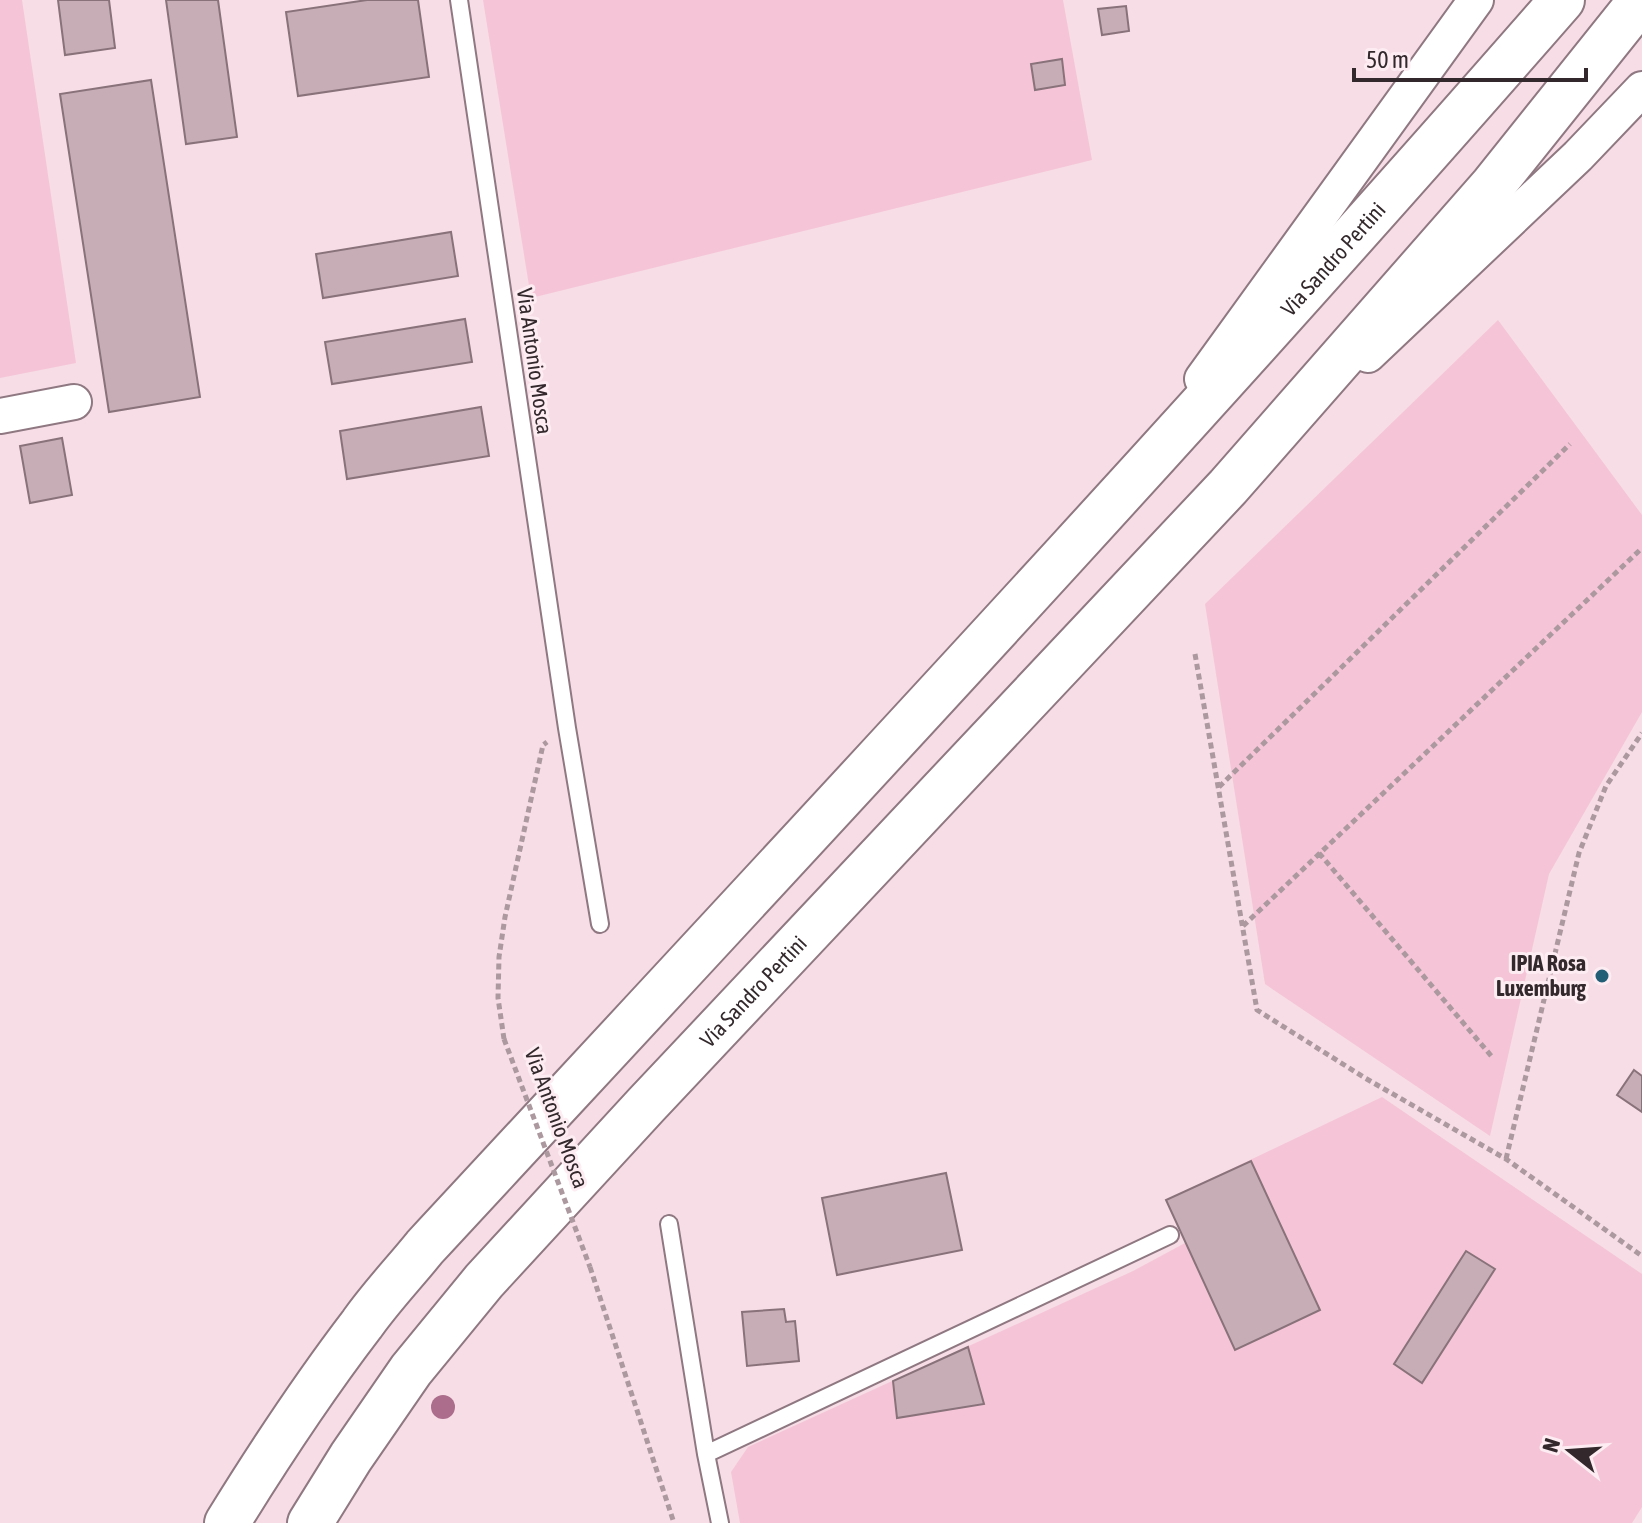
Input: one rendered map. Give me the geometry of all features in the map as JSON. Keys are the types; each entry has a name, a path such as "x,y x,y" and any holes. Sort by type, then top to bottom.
{"main road":[{"name":"Via Sandro Pertini","path":"227,1523 263,1464 363,1321 425,1247 1103,516 1562,0"},
{"name":"Via Sandro Pertini","path":"310,1523 411,1370 484,1281 1228,487 1493,185 1641,0"}],"street":[{"name":"Via Sandro Pertini","path":"1103,516 1476,0"},
{"name":"Via Sandro Pertini","path":"1228,487 1578,156 1642,89"},
{"path":"0,416 74,402"}],"lane":[{"name":"Via Antonio Mosca","path":"459,0 567,728 600,924"},
{"path":"669,1224 720,1523"},
{"path":"706,1454 1170,1235"}],"path":[{"path":"1219,788 1570,444"},
{"path":"1242,926 1641,549"},
{"path":"1195,654 1257,1010 1365,1078 1506,1159 1642,1256"},
{"name":"Via Antonio Mosca","path":"567,728 543,745 505,917 499,957 498,998 504,1039 590,1267 674,1523"},
{"path":"1506,1159 1579,853 1606,786 1642,733"},
{"path":"1319,853 1493,1058"}],"shaded area":[{"path":"0,0 22,0 76,363 0,378"},
{"path":"483,0 1063,0 1092,160 531,298"},
{"path":"1498,320 1642,515 1642,712 1549,874 1490,1136 1265,984 1205,604"},
{"path":"1382,1097 1642,1274 1642,1507 1632,1523 740,1523 731,1472 748,1447 1133,1271 1185,1243 1166,1200"}],"building":[{"path":"58,0 109,0 115,48 65,55"},
{"path":"166,0 218,0 237,137 186,144"},
{"path":"367,0 418,0 429,77 298,96 286,12"},
{"path":"1126,6 1129,31 1102,35 1098,9"},
{"path":"1062,59 1065,85 1035,90 1031,64"},
{"path":"151,80 200,397 109,412 60,94"},
{"path":"451,232 458,276 323,298 316,254"},
{"path":"465,319 472,362 332,384 325,342"},
{"path":"481,407 489,456 347,479 340,431"},
{"path":"62,438 72,495 30,503 20,446"},
{"path":"1634,1070 1642,1076 1642,1112 1617,1095"},
{"path":"1251,1161 1320,1310 1235,1350 1166,1200"},
{"path":"946,1173 962,1250 837,1275 822,1198"},
{"path":"1466,1251 1495,1269 1422,1383 1394,1364"},
{"path":"784,1309 786,1322 795,1321 799,1361 747,1366 742,1312"},
{"path":"968,1347 984,1404 897,1418 893,1381"}],"place":[{"name":"IPIA Rosa Luxemburg","path":"1602,976"}]}
